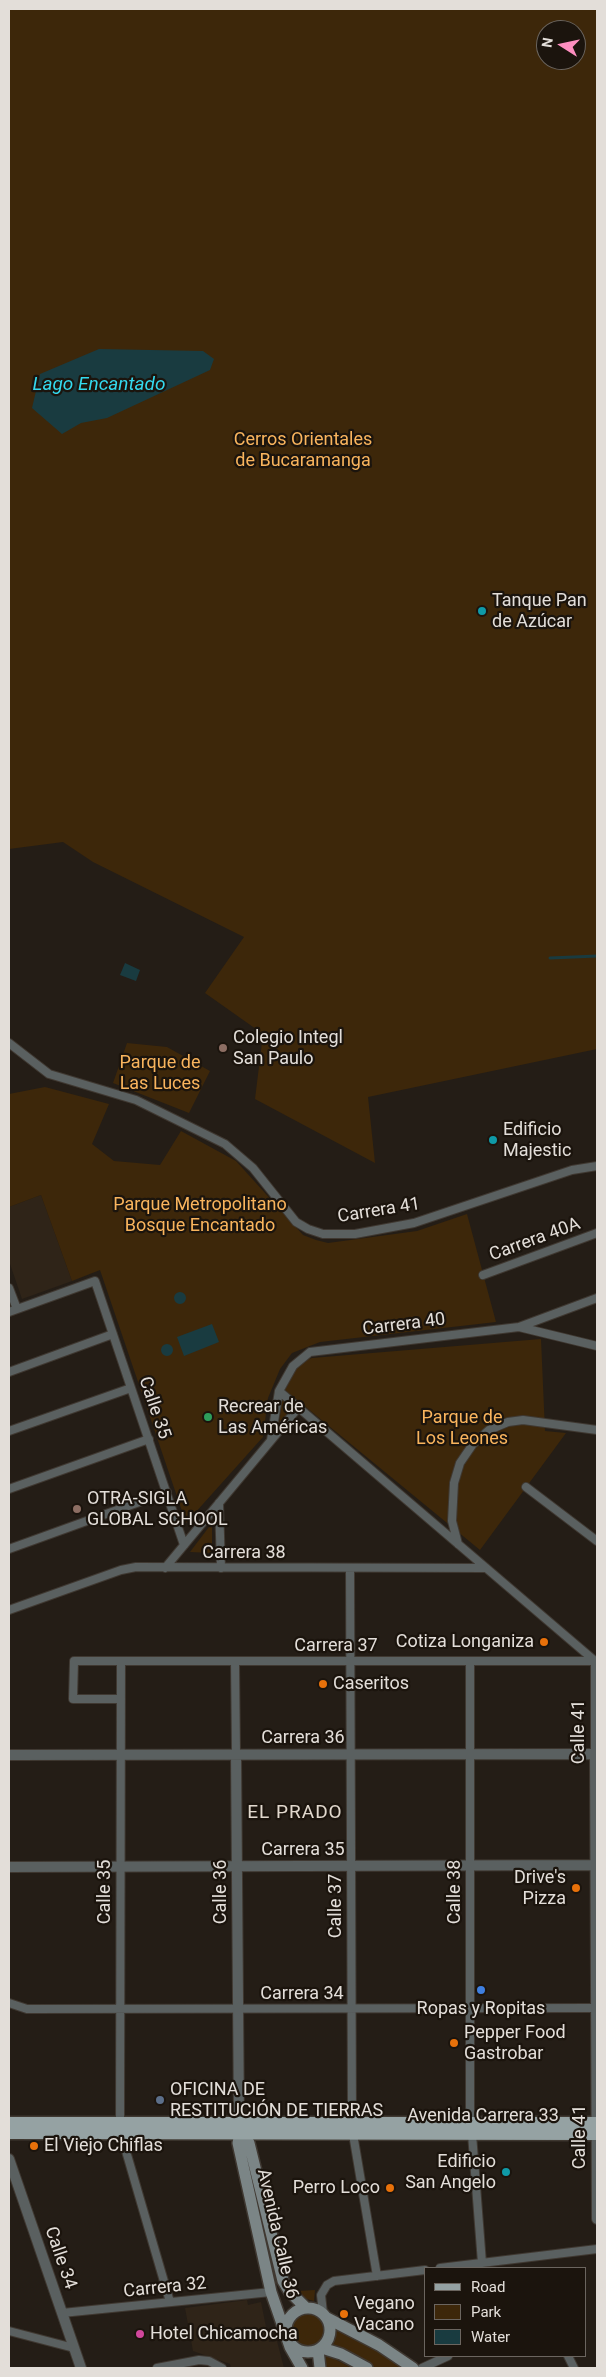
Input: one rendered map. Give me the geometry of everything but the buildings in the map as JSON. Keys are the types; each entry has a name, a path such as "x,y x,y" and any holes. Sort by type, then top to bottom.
{"main road":[{"name":"Avenida Carrera 33","path":"9,2123 120,2128 596,2128"},
{"name":"Avenida Carrera 33","path":"9,2133 120,2128"},
{"name":"Avenida Calle 36","path":"240,2128 238,2143 272,2292 286,2337 302,2368"},
{"name":"Avenida Calle 36","path":"240,2128 249,2143 283,2281 289,2291 306,2308"},
{"path":"367,2368 341,2354 320,2349 308,2353 297,2350 286,2337 286,2325 289,2318 295,2312 306,2308 325,2315 379,2345 413,2368"},
{"path":"320,2368 320,2349 329,2337 330,2331 325,2315"}],"street":[{"name":"Carrera 41","path":"9,1043 49,1074 136,1100 226,1144 253,1168 296,1222 308,1229 323,1234 354,1234 414,1223 572,1170 597,1166"},
{"name":"Carrera 40A","path":"483,1275 597,1233"},
{"name":"Calle 35","path":"13,1310 95,1281 184,1545"},
{"path":"9,1288 13,1310"},
{"name":"Carrera 40","path":"271,1440 279,1391 293,1366 310,1352 519,1327 597,1298"},
{"path":"519,1327 597,1346"},
{"path":"9,1372 113,1334"},
{"path":"9,1431 131,1388"},
{"path":"279,1391 596,1661"},
{"path":"165,1568 298,1408"},
{"path":"458,1544 452,1521 454,1483 460,1463 473,1444 489,1430 508,1422 523,1420 597,1430"},
{"path":"9,1489 149,1439"},
{"path":"526,1487 597,1541"},
{"path":"9,1549 167,1492"},
{"path":"219,1503 221,1568"},
{"name":"Carrera 38","path":"9,1610 128,1568 486,1568"},
{"name":"Calle 37","path":"350,1569 352,2128 377,2276"},
{"name":"Carrera 37","path":"121,1699 74,1699 74,1661 596,1661"},
{"name":"Calle 35","path":"121,1661 120,2128 170,2302"},
{"name":"Calle 36","path":"235,1661 240,2128"},
{"name":"Calle 38","path":"470,1661 471,2128 482,2263"},
{"name":"Calle 41","path":"596,1661 597,2219"},
{"name":"Carrera 36","path":"9,1755 596,1754"},
{"name":"Carrera 35","path":"9,1867 596,1865"},
{"name":"Carrera 34","path":"9,2003 27,2009 596,2008"},
{"name":"Calle 34","path":"9,2159 81,2368"},
{"path":"448,2267 597,2249"},
{"path":"325,2315 320,2301 327,2285 334,2281 424,2270"},
{"name":"Carrera 32","path":"62,2313 272,2292"},
{"path":"9,2331 74,2348"},
{"path":"422,2368 446,2357"},
{"path":"157,2368 199,2360 219,2366"}],"shaded area":[{"path":"41,1195 72,1281 22,1299 9,1261 9,1207"},
{"path":"247,2300 248,2305 261,2302 269,2342 277,2341 284,2368 231,2368 230,2364 193,2351 185,2308"}],"green space":[{"name":"Cerros Orientales de Bucaramanga","path":"9,9 597,9 597,1049 368,1097 375,1163 255,1099 263,1034 205,993 244,937 93,862 63,842 9,849"},
{"name":"Parque de Las Luces","path":"127,1043 167,1047 210,1071 189,1113 113,1083"},
{"name":"Parque Metropolitano Bosque Encantado","path":"45,1087 109,1104 92,1144 114,1161 160,1165 181,1131 236,1161 303,1235 316,1240 328,1243 417,1231 467,1214 496,1322 320,1342 292,1353 280,1369 268,1398 263,1437 186,1523 100,1270 72,1281 41,1195 9,1207 9,1094"},
{"name":"Parque de Los Leones","path":"541,1339 545,1431 566,1433 480,1550 285,1390 296,1369 302,1362 312,1358"},
{"path":"282,1400 292,1408 279,1425"},
{"path":"212,1523 212,1553 190,1552"},
{"path":"294,2283 298,2291 315,2290 314,2301 302,2298 296,2293 291,2284"},
{"path":"308,2314 320,2318 324,2330 320,2342 308,2346 296,2342 292,2330 296,2318"},
{"path":"337,2330 366,2343 405,2368 376,2368 332,2344"},
{"path":"325,2354 327,2355 352,2368 324,2368"}],"water":[{"name":"Lago Encantado","path":"99,349 203,351 214,359 210,370 107,418 81,423 62,434 32,408 40,374"},
{"path":"125,963 140,970 136,981 120,975"},
{"path":"178,1292 182,1292 186,1298 182,1304 178,1304 174,1300 174,1296"},
{"path":"212,1324 219,1342 184,1356 177,1337"},
{"path":"167,1344 173,1350 167,1356 161,1350"}],"waterway":[{"path":"550,958 597,956"}],"place":[{"name":"Tanque Pan de Azúcar","path":"482,611"},
{"name":"Colegio Integl San Paulo","path":"223,1048"},
{"name":"Edificio Majestic","path":"493,1140"},
{"name":"Recrear de Las Américas","path":"208,1417"},
{"name":"OTRA-SIGLA GLOBAL SCHOOL","path":"77,1509"},
{"name":"Cotiza Longaniza","path":"544,1642"},
{"name":"Caseritos","path":"323,1684"},
{"name":"Drive's Pizza","path":"576,1888"},
{"name":"Ropas y Ropitas","path":"481,1990"},
{"name":"Pepper Food Gastrobar","path":"454,2043"},
{"name":"OFICINA DE RESTITUCIÓN DE TIERRAS","path":"160,2100"},
{"name":"El Viejo Chiflas","path":"34,2146"},
{"name":"Edificio San Angelo","path":"506,2172"},
{"name":"Perro Loco","path":"390,2188"},
{"name":"Vegano Vacano","path":"344,2314"},
{"name":"Hotel Chicamocha","path":"140,2334"}],"district":[{"name":"EL PRADO","path":"295,1813"}]}
